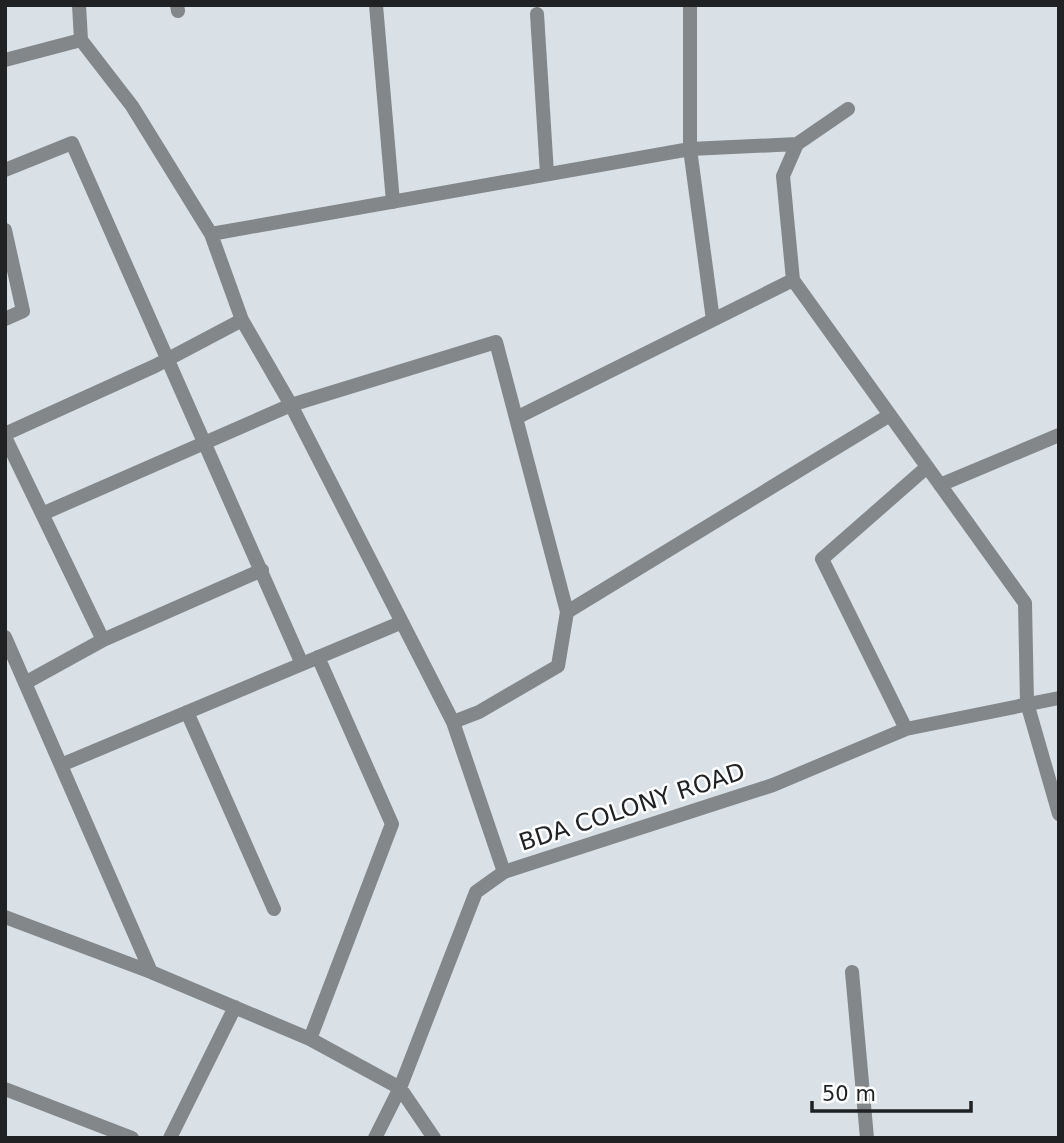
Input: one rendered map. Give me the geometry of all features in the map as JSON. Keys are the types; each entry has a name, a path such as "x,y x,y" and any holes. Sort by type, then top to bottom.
{"street":[{"path":"79,5 80,40 132,106 211,234 242,320 291,405 400,623 453,722 504,872"},
{"path":"376,5 393,202"},
{"path":"690,5 690,149 713,320"},
{"path":"537,14 547,174"},
{"path":"5,60 80,40"},
{"path":"211,234 690,149 797,144 848,109"},
{"path":"5,170 72,143 302,664"},
{"path":"797,144 783,176 793,280 1025,603 1027,702 1059,814"},
{"path":"5,230 23,310 5,319"},
{"path":"516,418 793,280"},
{"path":"103,640 5,435 168,359 242,320"},
{"path":"42,514 291,405 496,342 567,612 558,666 479,712 453,722"},
{"path":"567,612 890,415"},
{"path":"940,485 1059,435"},
{"path":"906,729 822,559 927,467"},
{"path":"25,683 103,640 262,570"},
{"path":"61,765 400,623"},
{"path":"5,638 151,972"},
{"path":"310,1039 392,824 318,657"},
{"name":"BDA COLONY ROAD","path":"375,1138 400,1088 476,892 504,872 773,785 906,729 1027,702 1059,698"},
{"path":"187,712 274,909"},
{"path":"5,917 151,972 310,1039 400,1088 433,1138"},
{"path":"852,972 867,1138"},
{"path":"170,1138 235,1007"},
{"path":"5,1089 132,1138"},
{"path":"97,1138 110,1128"}]}
